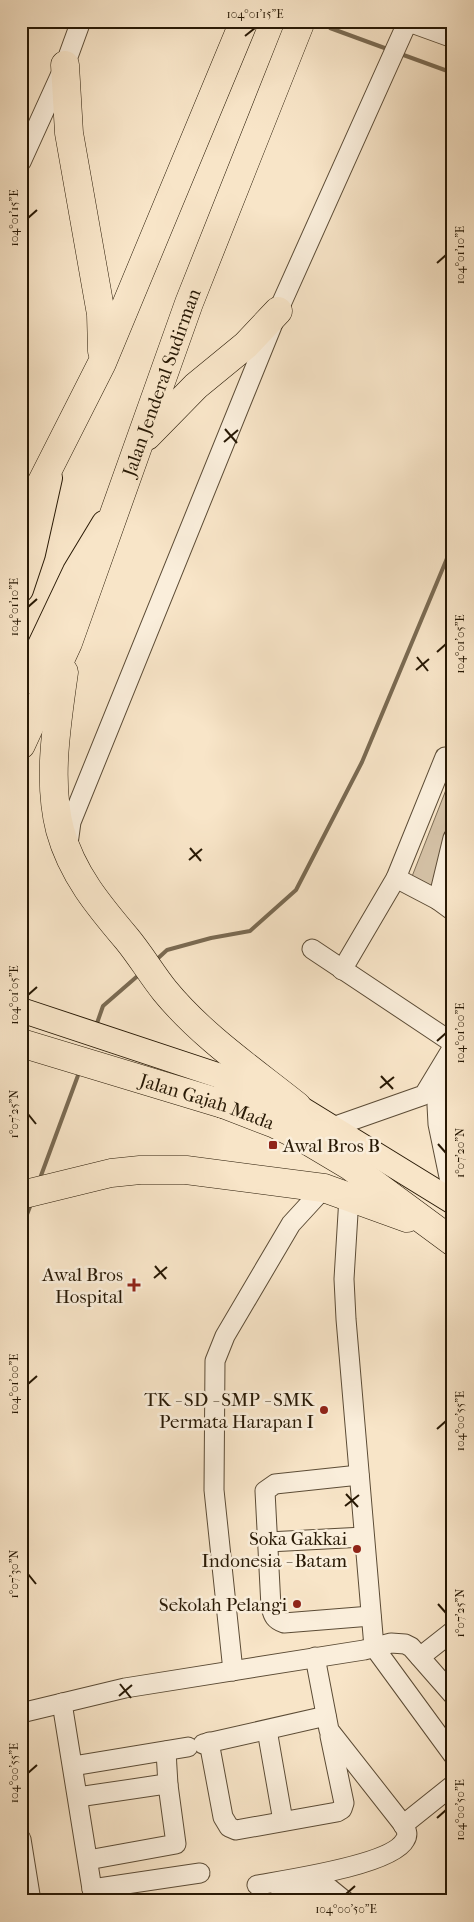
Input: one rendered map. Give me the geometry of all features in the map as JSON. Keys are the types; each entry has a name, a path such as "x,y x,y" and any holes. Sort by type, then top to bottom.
{"highway":[{"path":"21,524 102,363 244,21"},
{"name":"Jalan Jenderal Sudirman","path":"21,745 68,643 189,303 301,21"},
{"path":"65,65 69,133 101,314 102,363"},
{"path":"140,444 196,386 246,345 278,311"},
{"path":"68,643 54,764 54,799 60,829 68,854 99,908 128,941 166,992 197,1024 297,1106"},
{"name":"Jalan Gajah Mada","path":"21,1043 119,1074 227,1092 275,1124 328,1152 380,1187 451,1241"},
{"path":"24,1194 85,1178 140,1170 186,1170 336,1192 401,1216 451,1241"}],"main road":[{"path":"21,590 33,554 56,454"},
{"path":"21,685 75,571 118,503"},
{"name":"Jalan Gajah Mada","path":"21,1010 124,1044 227,1092 297,1106 453,1202"}],"street":[{"path":"21,162 65,65 81,21"},
{"path":"68,854 72,822 278,311 407,22 453,38"},
{"path":"342,970 396,878 442,756"},
{"path":"396,878 445,906 453,838"},
{"path":"312,948 342,970 452,1040 430,1098 438,1124 453,1196"},
{"path":"333,1127 430,1098 453,1077"},
{"path":"336,1192 374,1647 453,1755"},
{"path":"233,1671 214,1490 215,1361 224,1336 291,1224 336,1192"},
{"path":"360,1475 314,1478 269,1486 264,1492 271,1607 273,1615 278,1621 284,1623 371,1616"},
{"path":"268,1542 364,1537"},
{"path":"420,1657 453,1631"},
{"path":"21,1713 125,1688 398,1642 411,1647 453,1695"},
{"path":"200,1744 224,1818 229,1827 236,1830 246,1829 336,1812 344,1806 315,1657"},
{"path":"62,1703 94,1895 191,1873 176,1844 168,1785 166,1751"},
{"path":"73,1766 166,1751 267,1730 328,1723"},
{"path":"257,1885 357,1866 404,1843 407,1832 404,1824 328,1723"},
{"path":"267,1730 283,1822"},
{"path":"78,1797 152,1785 168,1785"},
{"path":"404,1824 453,1785"},
{"path":"21,1839 31,1901"},
{"path":"88,1860 176,1844"},
{"path":"275,1901 305,1889 329,1888 345,1901"}],"shaded area":[{"path":"453,772 453,837 439,893 411,879"}],"waterway":[{"path":"330,28 390,50"},
{"path":"398,53 453,73"},
{"path":"155,961 167,950 211,938 250,931 296,890 362,762 453,544"},
{"path":"96,1026 103,1006 141,973"},
{"path":"39,1181 80,1070"},
{"path":"21,1230 31,1204"}],"place":[{"name":"Awal Bros B","path":"273,1145"},
{"name":"Awal Bros Hospital","path":"134,1285"},
{"name":"TK - SD - SMP - SMK Permata Harapan I","path":"324,1410"},
{"name":"Soka Gakkai Indonesia - Batam","path":"357,1549"},
{"name":"Sekolah Pelangi","path":"297,1604"}]}
